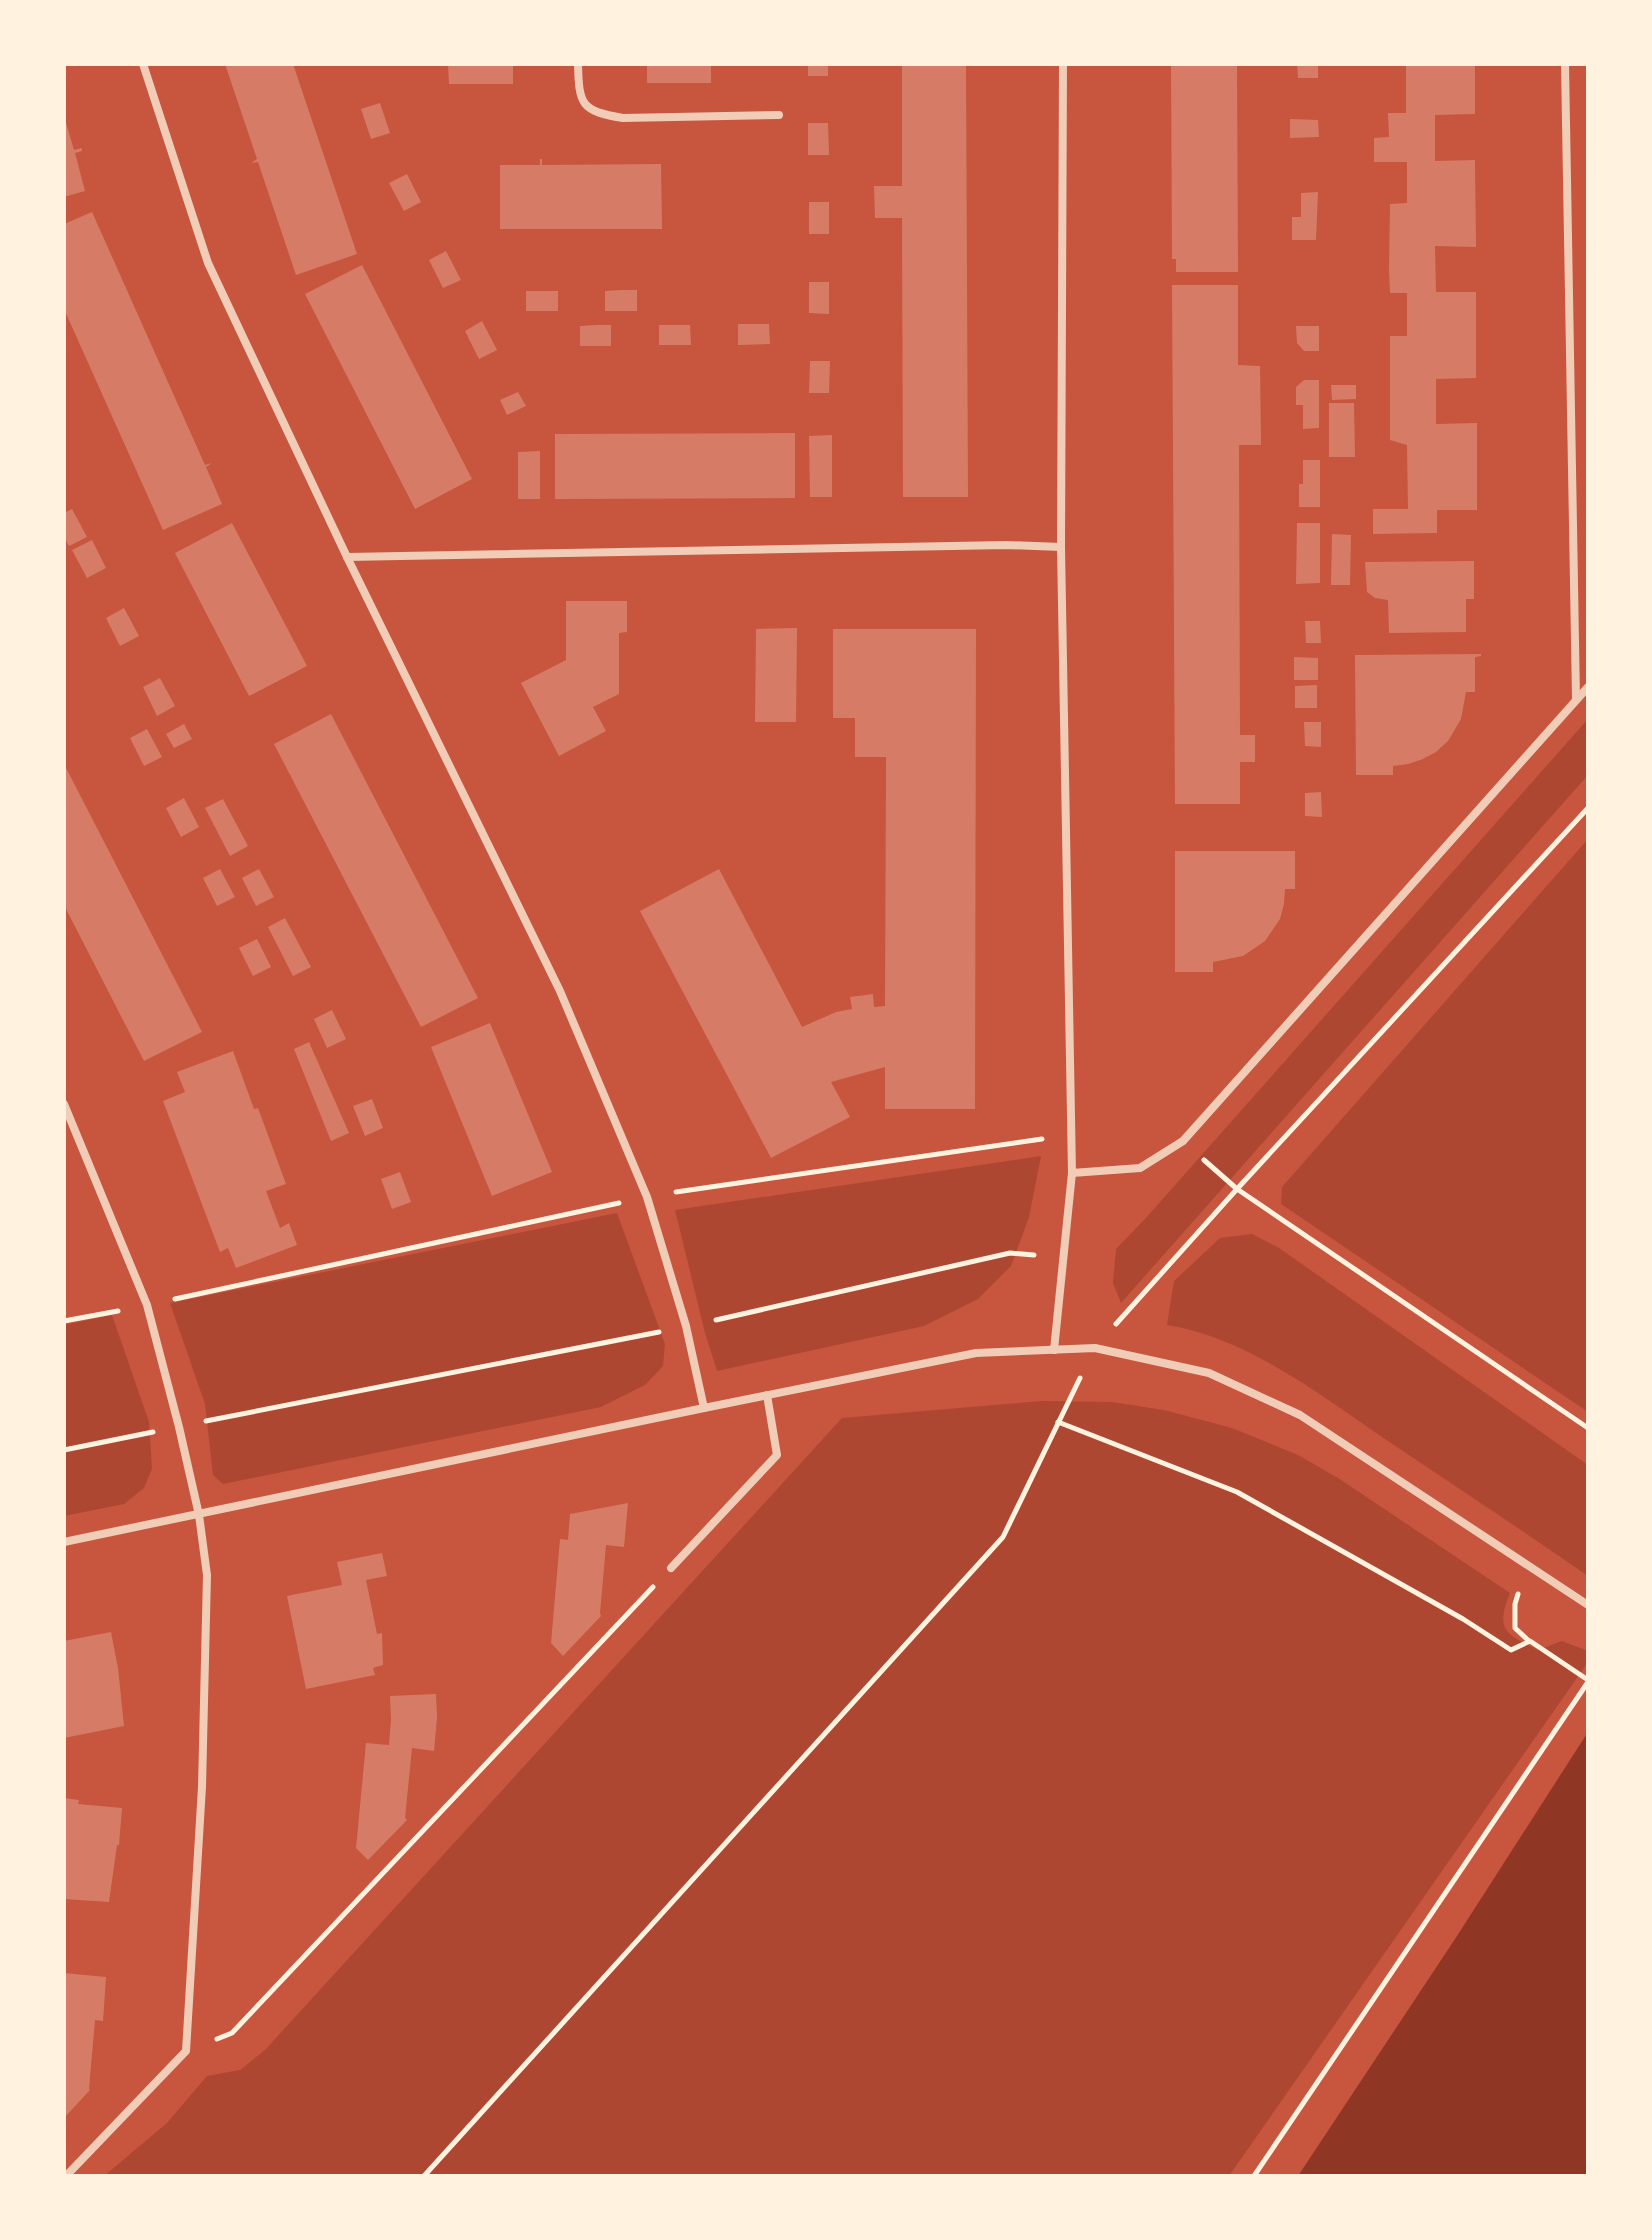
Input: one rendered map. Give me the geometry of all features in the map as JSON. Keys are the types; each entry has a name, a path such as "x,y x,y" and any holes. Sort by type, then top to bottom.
{"street":[{"path":"143,64 208,263 347,557 560,991 647,1197 686,1326 704,1408"},
{"path":"578,64 578,95 587,107 602,114 623,118 779,115"},
{"path":"1054,1350 1072,1173 1061,547 1063,64"},
{"path":"1565,64 1576,700"},
{"path":"347,557 1061,547"},
{"path":"1072,1173 1140,1168 1183,1141 1588,687"},
{"path":"64,1104 147,1305 199,1515 207,1575 202,1787 186,2051 66,2176"},
{"path":"64,1542 976,1353 1095,1348 1209,1373 1300,1415 1587,1604"},
{"path":"671,1568 777,1455 767,1395"}],"path":[{"path":"424,2176 1003,1537 1095,1348 1588,808"},
{"path":"64,1321 647,1197 1071,1135"},
{"path":"1183,1141 1237,1189 1588,1428"},
{"path":"64,1450 686,1326 1010,1253 1063,1257"},
{"path":"1058,1422 1237,1492 1463,1619 1511,1650 1530,1641"},
{"path":"186,2051 232,2033 671,1568"},
{"path":"1254,2176 1588,1681 1515,1628 1513,1615 1517,1596"}],"shaded area":[{"path":"1588,719 1588,775 1121,1303 1113,1283 1116,1249"},
{"path":"1588,839 1588,1412 1281,1204 1282,1187"},
{"path":"1041,1156 1029,1217 1011,1266 978,1299 924,1326 717,1371 675,1210"},
{"path":"617,1213 665,1344 663,1366 645,1385 601,1407 223,1484 213,1475 205,1404 170,1303"},
{"path":"1252,1234 1279,1248 1588,1465 1588,1576 1284,1372 1227,1342 1167,1325 1174,1281 1220,1238"},
{"path":"112,1315 149,1422 152,1469 144,1488 124,1504 64,1516 64,1325"},
{"path":"1041,1401 1112,1402 1164,1410 1232,1428 1298,1455 1338,1478 1510,1593 1503,1615 1504,1623 1518,1640 1538,1650 1562,1641 1588,1651 1588,1662 1229,2176 104,2176 167,2123 207,2076 240,2070 265,2050 842,1418"},
{"path":"1588,1732 1588,2176 1298,2176 1457,1936"}],"building":[{"path":"225,64 293,64 357,254 296,275 258,162 251,163 257,159"},
{"path":"448,64 513,64 513,84 449,84"},
{"path":"647,64 711,64 711,83 647,83"},
{"path":"808,64 828,64 828,76 808,76"},
{"path":"902,64 966,64 968,497 903,497 902,218 875,218 874,186 902,186"},
{"path":"1171,64 1237,64 1238,272 1176,272 1176,259 1172,259"},
{"path":"1297,64 1318,64 1318,78 1298,78"},
{"path":"1406,64 1475,64 1475,114 1435,115 1435,161 1475,160 1476,247 1435,246 1436,292 1476,292 1476,378 1436,379 1436,424 1477,423 1477,510 1437,510 1437,533 1373,534 1373,509 1408,509 1407,445 1390,440 1390,336 1407,336 1407,293 1390,293 1389,270 1390,204 1407,203 1407,162 1374,162 1374,138 1389,137 1388,113 1406,113"},
{"path":"380,103 390,133 371,139 361,109"},
{"path":"64,116 74,150 82,148 82,151 75,153 85,191 64,197"},
{"path":"1290,119 1318,120 1319,137 1290,138"},
{"path":"808,123 828,123 829,155 808,155"},
{"path":"540,159 542,165 661,164 662,229 500,229 500,165 540,165"},
{"path":"407,174 421,202 404,211 389,183"},
{"path":"1318,192 1316,240 1292,240 1292,217 1301,217 1301,193"},
{"path":"809,202 829,202 829,234 809,234"},
{"path":"92,212 205,465 212,463 206,467 222,504 163,530 64,309 64,224"},
{"path":"446,251 461,280 443,288 429,260"},
{"path":"362,265 472,479 415,509 305,294"},
{"path":"809,282 829,282 829,314 809,313"},
{"path":"1172,285 1238,285 1238,365 1260,366 1261,445 1239,445 1240,735 1255,735 1255,762 1240,762 1240,804 1175,804"},
{"path":"637,290 637,311 605,311 605,291"},
{"path":"526,291 558,291 558,311 526,311"},
{"path":"482,321 497,350 479,359 465,331"},
{"path":"738,324 769,324 770,344 738,345"},
{"path":"611,325 611,346 580,346 580,326"},
{"path":"659,325 690,325 691,345 659,345"},
{"path":"1296,326 1319,326 1319,351 1304,351 1297,343"},
{"path":"810,361 830,361 829,393 809,393"},
{"path":"1304,380 1319,380 1319,428 1303,429 1303,405 1296,405 1296,387"},
{"path":"1331,385 1356,385 1356,399 1332,400"},
{"path":"518,392 526,406 507,415 500,400"},
{"path":"1329,403 1354,403 1355,457 1329,457"},
{"path":"795,433 795,498 555,499 555,434"},
{"path":"832,435 832,497 810,497 809,436"},
{"path":"540,451 540,499 518,499 518,452"},
{"path":"1303,460 1320,460 1320,507 1299,507"},
{"path":"72,509 87,537 69,546 64,537 64,513"},
{"path":"232,523 307,666 249,696 175,553"},
{"path":"1297,523 1320,523 1320,583 1296,584"},
{"path":"1332,534 1351,535 1350,585 1331,585"},
{"path":"92,540 106,568 87,578 72,550"},
{"path":"1474,561 1474,599 1466,599 1466,632 1389,633 1388,600 1375,598 1367,592 1365,562"},
{"path":"566,601 627,601 627,632 619,633 619,694 593,707 606,731 559,756 521,683 566,660"},
{"path":"124,608 139,636 120,646 106,618"},
{"path":"1305,621 1320,621 1321,643 1306,643"},
{"path":"797,628 796,722 755,722 756,629"},
{"path":"833,629 976,629 975,1109 885,1109 885,1067 831,1082 850,1117 771,1158 640,911 719,869 802,1027 836,1012 852,1009 850,997 873,994 874,1007 885,1006 886,757 855,757 855,718 833,718"},
{"path":"1481,654 1475,657 1475,692 1466,692 1461,719 1448,741 1423,759 1393,766 1393,775 1356,775 1355,655"},
{"path":"1294,657 1318,658 1318,680 1294,680"},
{"path":"160,678 175,706 157,716 143,687"},
{"path":"1317,685 1317,708 1295,708 1295,686"},
{"path":"331,714 478,998 421,1027 274,744"},
{"path":"1304,722 1321,722 1321,747 1305,746"},
{"path":"184,724 192,739 174,748 166,734"},
{"path":"147,729 162,757 144,766 130,738"},
{"path":"64,764 202,1032 144,1061 64,905"},
{"path":"1321,792 1322,817 1305,816 1305,793"},
{"path":"184,798 199,827 181,837 166,808"},
{"path":"223,799 248,846 230,856 205,808"},
{"path":"1175,851 1295,851 1295,889 1285,889 1280,919 1265,941 1243,956 1213,962 1213,972 1175,972"},
{"path":"220,869 235,897 217,906 203,878"},
{"path":"259,869 274,897 256,906 242,878"},
{"path":"285,918 311,967 293,976 268,927"},
{"path":"257,939 271,967 253,976 239,948"},
{"path":"332,1010 346,1039 327,1048 314,1019"},
{"path":"490,1023 552,1172 492,1196 431,1047"},
{"path":"309,1042 349,1133 331,1141 294,1049"},
{"path":"233,1051 286,1184 266,1191 280,1228 289,1223 297,1245 236,1268 228,1248 220,1252 163,1101 185,1092 177,1072"},
{"path":"372,1099 383,1128 365,1136 353,1106"},
{"path":"400,1172 411,1202 392,1209 381,1179"},
{"path":"628,1503 624,1547 606,1545 601,1616 563,1656 551,1643 560,1539 568,1540 570,1514"},
{"path":"382,1553 387,1576 366,1580 377,1634 382,1633 383,1665 373,1668 375,1675 306,1689 287,1596 342,1585 337,1562"},
{"path":"111,1632 124,1726 64,1738 64,1641"},
{"path":"436,1694 434,1751 412,1748 407,1820 368,1860 356,1848 366,1743 389,1745 390,1696"},
{"path":"64,1798 79,1800 78,1804 122,1808 109,1902 64,1899"},
{"path":"64,1973 106,1977 103,2021 95,2020 90,2090 64,2118"}]}
